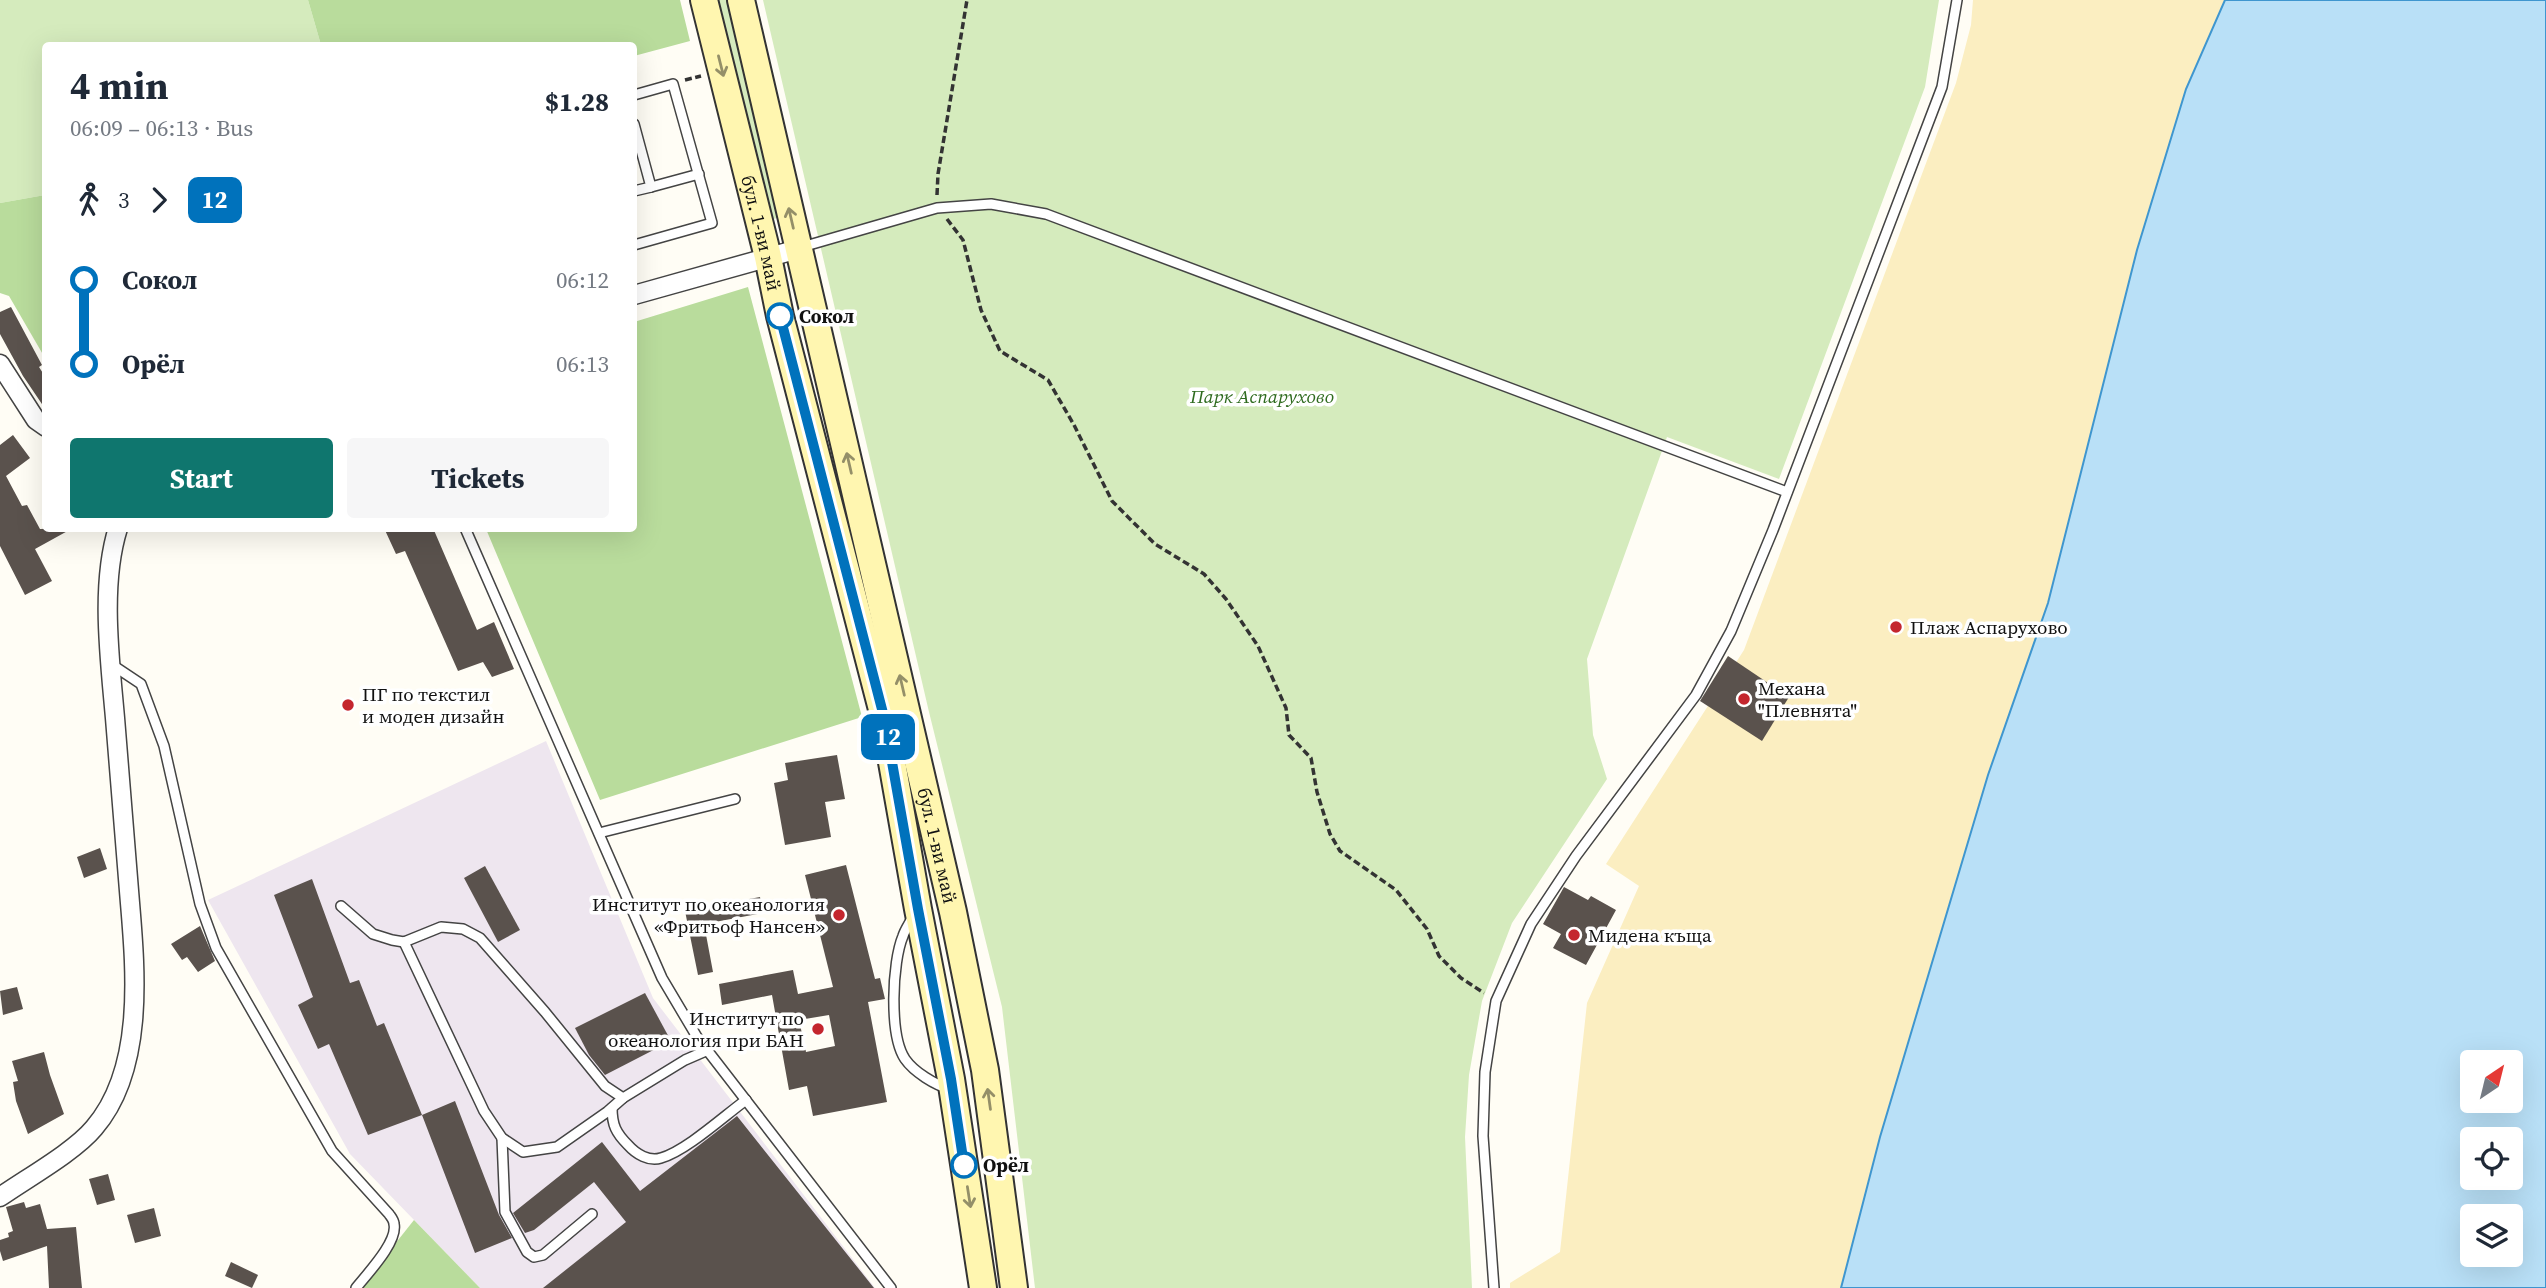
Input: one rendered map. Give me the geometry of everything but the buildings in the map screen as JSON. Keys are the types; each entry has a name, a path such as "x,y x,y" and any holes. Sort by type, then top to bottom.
{"main road":[{"name":"бул. 1-ви май","path":"704,0 768,257 780,316 884,717 953,1090 983,1288"},
{"name":"бул. 1-ви май","path":"741,0 911,722 953,912 985,1070 1014,1288"}],"street":[{"path":"637,294 798,248"},
{"path":"0,364 36,421 42,425"},
{"path":"0,1196 83,1140 96,1127 114,1096 129,1056 136,975 107,599 117,532"}],"lane":[{"path":"1494,1288 1483,1136 1485,1072 1496,1001 1539,913 1576,856 1696,695 1731,631 1942,87 1957,0"},
{"path":"637,94 673,84 712,223 637,244"},
{"path":"637,135 651,187"},
{"path":"637,190 699,174"},
{"path":"798,248 937,208 990,204 1046,214 1787,492"},
{"path":"467,532 663,978 708,1050 891,1288"},
{"path":"110,663 141,684 155,721 164,746 200,904 216,948 332,1151 394,1223 393,1236 386,1250 356,1288"},
{"path":"599,833 735,799"},
{"path":"341,906 373,934 404,942 442,927 463,929 480,938 605,1086 622,1098"},
{"path":"918,909 902,936 894,968 898,1044 906,1061 937,1086 953,1090"},
{"path":"404,942 484,1111 502,1138 523,1152 557,1147 622,1098 685,1059 708,1050"},
{"path":"612,1108 612,1127 628,1145 639,1155 659,1159 678,1150 746,1100"},
{"path":"502,1138 505,1212 527,1252 534,1257 543,1255 592,1214"}],"path":[{"path":"937,208 938,174 967,0"},
{"path":"673,84 722,70"},
{"path":"956,216 945,216 963,240 981,310 1000,351 1048,380 1112,501 1155,544 1203,574 1226,599 1258,646 1286,708 1289,735 1311,758 1317,792 1330,834 1340,851 1396,890 1427,929 1440,956 1461,978 1496,1001"}],"shaded area":[{"path":"546,741 653,998 875,1288 480,1288 350,1154 208,900"}],"green space":[{"path":"0,0 308,0 320,42 42,42 42,196 0,203"},
{"path":"308,0 680,0 690,41 637,55 637,42 320,42"},
{"path":"716,0 733,0 782,217 773,219"},
{"name":"Парк Аспарухово","path":"763,0 1939,0 1925,87 1779,479 1667,437 1587,659 1593,735 1607,779 1512,923 1482,1001 1469,1075 1465,1137 1472,1288 1035,1288 1002,1007 929,712"},
{"path":"42,196 42,353 9,296 0,293 0,203"},
{"path":"748,287 862,717 600,800 487,532 637,532 637,321"},
{"path":"414,1220 480,1288 360,1288"}],"sand":[{"name":"Плаж Аспарухово","path":"1973,0 2225,0 2186,89 2048,603 1988,775 1880,1137 1841,1288 1510,1288 1510,1283 1560,1252 1587,1003 1639,886 1606,864 1744,650 1956,83 1971,25"}],"water":[{"path":"2225,0 2546,0 2546,1288 1841,1288 1880,1137 1988,775 2048,603 2137,250 2186,89"}],"bus line":[{"name":"12","path":"780,316 884,717 951,1079 964,1165"}],"place":[{"name":"Сокол","path":"780,316"},
{"name":"Плаж Аспарухово","path":"1896,627"},
{"name":"Механа \"Плевнята\"","path":"1744,699"},
{"name":"ПГ по текстил и моден дизайн","path":"348,705"},
{"name":"Институт по океанология «Фритьоф Нансен»","path":"839,915"},
{"name":"Мидена къща","path":"1574,935"},
{"name":"Институт по океанология при БАН","path":"818,1029"},
{"name":"Орёл","path":"964,1165"}]}
